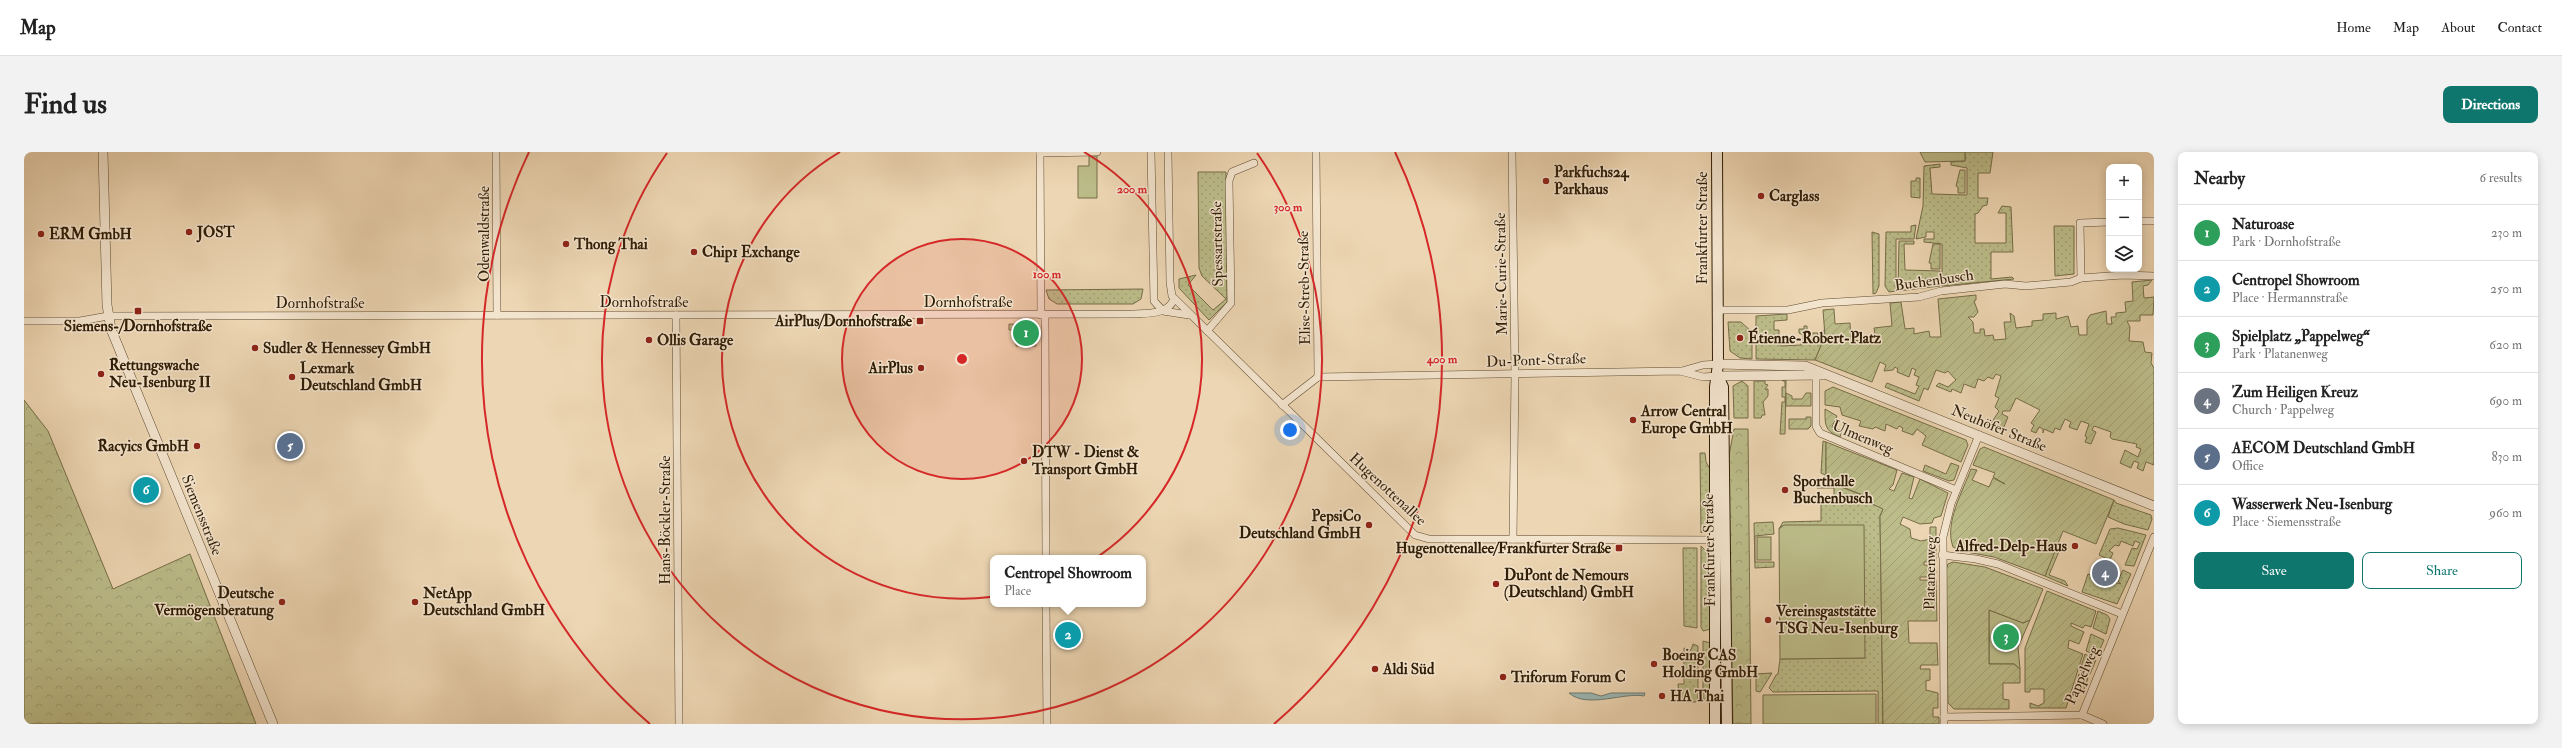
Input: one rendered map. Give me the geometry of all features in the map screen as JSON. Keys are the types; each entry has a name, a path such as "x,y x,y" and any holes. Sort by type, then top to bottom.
{"main road":[{"name":"Frankfurter Straße","path":"1717,152 1718,376 1715,387 1727,724"},
{"name":"Frankfurter Straße","path":"1715,724 1720,540"}],"street":[{"name":"Siemensstraße","path":"103,152 108,316 119,350 273,724"},
{"name":"Odenwaldstraße","path":"496,152 497,315"},
{"path":"1046,555 1040,152 1097,152"},
{"path":"1151,152 1153,294 1155,304 1162,311 1189,315"},
{"path":"1162,311 1169,307 1174,299 1170,282 1168,152"},
{"name":"Elise-Streb-Straße","path":"1316,152 1318,377"},
{"name":"Marie-Curie-Straße","path":"1512,152 1515,375 1513,539"},
{"name":"Spessartstraße","path":"1207,331 1231,303 1229,181 1232,172 1254,163"},
{"path":"2142,221 2154,221"},
{"path":"2081,278 2080,223 2106,222"},
{"name":"Buchenbusch","path":"1718,310 1788,310 1822,303 1920,297 1941,291 2005,284 2026,286 2071,282 2081,278 2123,275 2154,276"},
{"name":"Hugenottenallee","path":"1174,299 1415,536 1429,539 1720,540"},
{"name":"Dornhofstraße","path":"108,316 1043,315 1132,314 1162,311"},
{"name":"Hans-Böckler-Straße","path":"676,315 679,724"},
{"path":"24,321 80,321 108,316"},
{"name":"Du-Pont-Straße","path":"1318,377 1515,375 1680,371 1703,365 1718,364"},
{"name":"Neuhöfer Straße","path":"1718,364 1793,364 1816,372 1834,376 2154,506"},
{"name":"Du-Pont-Straße","path":"1680,371 1703,376 1718,376"},
{"name":"Neuhöfer Straße","path":"1718,376 1816,372"},
{"name":"Ulmenweg","path":"1816,372 1816,426 1820,433 1956,490"},
{"path":"1282,405 1318,377"},
{"name":"Platanenweg","path":"1944,721 1942,555 1945,524 1956,490 1979,435"},
{"name":"Pappelweg","path":"1944,721 2082,715 2154,537"},
{"path":"1942,555 1976,559 1998,564 2122,614"},
{"path":"1046,607 1047,724"},
{"path":"2082,715 2103,724"}],"green space":[{"path":"1920,152 1965,152 1965,161 1925,162"},
{"path":"1965,152 1993,152 1990,173 1978,173 1978,198 1988,198 1987,205 1983,206 1978,213 1975,214 1975,243 2006,243 2006,213 1998,213 2002,206 2011,207 2013,252 1991,252 1991,279 2012,277 2014,279 1942,286 1942,244 1924,242 1924,239 1934,239 1934,232 1926,232 1926,237 1916,239 1923,206 1924,166 1940,164 1940,167 1930,168 1932,194 1967,195 1967,168 1951,165 1951,162 1965,161"},
{"path":"1089,156 1097,156 1097,198 1078,198 1078,166 1089,166"},
{"path":"1960,170 1965,170 1965,193 1958,193 1958,187 1956,186"},
{"path":"1198,172 1226,172 1227,302 1209,320 1179,288 1179,279 1196,275 1188,285 1213,310 1226,299 1202,276 1199,268"},
{"path":"1916,178 1920,178 1920,198 1911,197 1911,181 1916,181"},
{"path":"1916,225 1914,239 1896,239 1896,291 1889,292 1885,286 1886,232 1911,232 1911,226"},
{"path":"2054,226 2074,226 2074,274 2055,276"},
{"path":"1872,232 1879,234 1879,286 1876,293 1873,294"},
{"path":"1899,241 1914,241 1914,244 1904,244 1905,270 1940,271 1940,286 1898,291"},
{"path":"1933,244 1940,244 1940,269 1931,269 1931,263 1929,263"},
{"path":"2152,280 2148,285 2143,286 2144,298 2154,297 2153,315 2140,315 2140,321 2127,321 2130,327 2129,341 2143,342 2145,352 2152,353 2151,363 2154,368 2154,465 2146,462 2143,471 2137,468 2139,463 2134,461 2131,468 2120,463 2125,450 2138,457 2141,449 2136,447 2137,444 2112,439 2110,437 2111,432 2094,426 2092,430 2096,432 2091,444 2085,442 2087,437 2085,436 2089,424 2081,421 2077,430 2069,427 2071,422 2065,419 2060,430 2055,428 2053,433 2044,429 2043,433 2043,429 2039,427 2036,433 2031,431 2034,425 2031,423 2040,410 2016,398 2010,411 2003,411 2002,414 2008,417 2001,434 1968,421 1969,419 1990,425 1999,411 1995,407 1999,398 1995,396 2001,376 1996,374 1993,379 1988,377 1984,381 1978,379 1975,388 1964,384 1961,393 1952,389 1951,392 1936,386 1939,383 1948,387 1956,380 1948,371 1945,373 1936,370 1928,390 1924,388 1919,401 1885,387 1887,383 1915,394 1919,386 1916,385 1919,377 1914,375 1916,370 1912,368 1909,377 1897,372 1898,369 1895,367 1893,370 1884,371 1886,365 1880,362 1872,382 1815,360 1825,336 1823,310 1834,309 1835,324 1850,323 1851,340 1876,342 1874,328 1892,326 1890,303 1901,302 1905,329 1914,328 1914,334 1929,331 1930,337 1941,337 1938,299 1976,295 1976,300 1974,301 1978,312 1974,317 1968,317 1973,322 1974,333 1980,333 1980,329 1984,329 1985,336 1993,335 1994,340 2006,339 2004,322 2011,322 2010,313 2014,316 2016,328 2032,326 2032,321 2043,320 2043,314 2056,313 2056,319 2068,316 2071,327 2078,326 2079,335 2087,335 2087,320 2090,315 2106,311 2107,324 2112,324 2111,317 2116,317 2116,313 2126,312 2125,302 2133,301 2132,282"},
{"path":"1143,289 1141,299 1133,304 1057,304 1049,299 1046,290"},
{"path":"1787,314 1787,320 1774,321 1774,330 1779,330 1779,338 1776,338 1781,346 1801,345 1803,335 1799,333 1799,329 1804,329 1804,326 1807,326 1807,333 1818,333 1817,335 1822,335 1825,328 1825,336 1815,360 1756,359 1756,316"},
{"name":"Étienne-Robert-Platz","path":"1728,322 1741,322 1752,332 1752,359 1740,358 1730,351"},
{"path":"1009,324 1029,325 1035,331 1036,346 1016,346 1016,330 1009,330"},
{"path":"1782,380 1786,380 1785,434 1780,434 1782,402 1785,402 1785,397 1782,397 1782,387 1785,387 1785,382"},
{"path":"1742,381 1748,386 1748,418 1734,418 1733,386"},
{"path":"1754,381 1765,381 1765,384 1768,385 1765,389 1768,389 1768,396 1763,402 1765,415 1762,415 1761,418 1754,418"},
{"path":"1833,387 1966,440 1968,445 1961,462 1922,445 1926,436 1917,429 1913,435 1902,431 1903,428 1899,426 1897,429 1886,424 1885,431 1875,427 1873,429 1859,426 1861,421 1842,415 1840,407 1825,405 1825,391"},
{"path":"1786,393 1792,396 1792,399 1802,399 1806,393 1811,393 1811,406 1786,406"},
{"path":"24,400 48,431 113,589 190,554 256,724 24,724"},
{"path":"1825,409 1837,416 1832,427 1842,431 1840,437 1831,432 1826,426"},
{"path":"1806,417 1811,417 1811,426 1808,429 1789,429 1789,419 1806,419"},
{"path":"1734,429 1748,429 1751,724 1733,724 1727,466"},
{"path":"1823,441 1826,442 1826,481 1872,499 1883,509 1880,516 1883,724 1878,724 1878,691 1773,692 1769,688 1778,674 1780,659 1865,658 1781,526 1779,529 1783,522 1821,521 1821,502 1834,498 1834,488 1817,488 1817,478 1823,480 1825,475 1821,473"},
{"path":"1826,442 1897,470 1893,485 1889,489 1894,491 1902,473 1914,477 1909,498 1912,499 1920,479 1948,493 1941,516 1934,518 1932,523 1920,524 1903,517 1900,524 1910,529 1911,538 1921,541 1930,539 1930,527 1936,527 1936,561 1924,562 1924,565 1935,566 1936,573 1932,577 1920,577 1920,580 1936,580 1937,621 1908,621 1909,643 1937,643 1938,665 1921,665 1920,669 1930,669 1930,680 1926,681 1926,690 1938,693 1938,708 1933,708 1933,717 1939,717 1939,724 1883,724 1880,516 1883,509 1870,503 1871,498 1826,481"},
{"path":"1984,447 2114,500 2096,544 2063,531 2045,576 1994,557 1961,551 1953,547 1951,528 1953,518 1959,497 1971,469 1977,470 1972,480 1989,487 1993,478 2005,484 1993,477 1995,473 1973,465 1980,449"},
{"path":"1700,453 1705,453 1706,462 1711,471 1712,524 1701,533"},
{"path":"1951,463 1959,466 1954,480 1949,481 1923,471 1925,465 1946,474"},
{"path":"2114,500 2116,503 2151,515 2152,519 2148,530 2124,524 2108,517"},
{"path":"1773,522 1774,534 1755,536 1755,562 1774,562 1774,567 1755,568 1754,523"},
{"path":"1784,525 1864,525 1865,658 1780,659 1779,529"},
{"path":"2118,528 2146,535 2134,566 2125,565 2132,548 2137,549 2140,543 2135,541 2133,546 2121,541 2119,546 2115,545 2109,551 2113,553 2110,560 2099,555 2110,529"},
{"path":"1757,537 1771,537 1771,560 1757,560"},
{"path":"1701,546 1711,556 1711,629 1703,631 1701,627"},
{"path":"2056,547 2060,549 2049,575 2065,581 2068,586 2045,576"},
{"path":"1683,548 1697,548 1697,628 1684,626"},
{"path":"1953,562 1985,567 2043,589 2030,620 2023,623 1989,610 1989,664 2014,664 2020,669 2020,683 2003,683 2003,699 2009,700 2009,709 1954,709 1948,703 1946,570 1948,564"},
{"path":"2123,570 2131,574 2117,604 2082,592 2088,574 2111,584 2113,582 2121,584 2118,581"},
{"path":"2047,591 2096,611 2091,627 2085,625 2083,628 2071,623 2071,626 2084,632 2079,644 2069,640 2068,648 2083,654 2066,708 2030,708 2030,703 2038,706 2044,703 2044,689 2030,689 2030,692 2025,692 2025,648"},
{"path":"1989,610 2023,623 2030,620 2018,647 2020,669 2014,664 1989,664"},
{"path":"2098,611 2107,615 2110,619 2106,634 2093,628"},
{"path":"2091,634 2104,640 2097,656 2086,651"},
{"path":"1703,641 1711,643 1710,696 1703,700"},
{"path":"1693,644 1698,646 1698,699 1696,702 1686,702 1679,696 1678,684 1684,684 1684,648 1691,650"},
{"path":"2085,654 2096,660 2090,674 2080,670"},
{"path":"1772,673 1760,692 1756,691 1756,674"},
{"path":"2079,674 2088,678 2083,693 2074,690"},
{"path":"1876,694 1876,724 1763,724 1763,695"}],"water":[{"path":"1569,693 1591,693 1601,696 1611,693 1645,693 1644,696 1636,695 1586,700 1577,698"}],"place":[{"name":"Parkfuchs24 Parkhaus","path":"1546,181"},
{"name":"Carglass","path":"1761,196"},
{"name":"JOST","path":"189,232"},
{"name":"ERM GmbH","path":"41,234"},
{"name":"Thong Thai","path":"566,244"},
{"name":"Chip1 Exchange","path":"694,252"},
{"name":"Siemens-/Dornhofstraße","path":"138,311"},
{"name":"AirPlus/Dornhofstraße","path":"920,321"},
{"name":"Naturoase","path":"1026,333"},
{"name":"Étienne-Robert-Platz","path":"1740,338"},
{"name":"Ollis Garage","path":"649,340"},
{"name":"Sudler & Hennessey GmbH","path":"255,348"},
{"name":"AirPlus","path":"921,368"},
{"name":"Rettungswache Neu-Isenburg II","path":"101,374"},
{"name":"Lexmark Deutschland GmbH","path":"292,377"},
{"name":"Arrow Central Europe GmbH","path":"1633,420"},
{"name":"Racyics GmbH","path":"197,446"},
{"name":"AECOM Deutschland GmbH","path":"290,446"},
{"name":"DTW - Dienst & Transport GmbH","path":"1024,461"},
{"name":"Wasserwerk Neu-Isenburg","path":"146,490"},
{"name":"Sporthalle Buchenbusch","path":"1785,490"},
{"name":"PepsiCo Deutschland GmbH","path":"1369,525"},
{"name":"Alfred-Delp-Haus","path":"2075,546"},
{"name":"Hugenottenallee/Frankfurter Straße","path":"1619,548"},
{"name":"Zum Heiligen Kreuz","path":"2105,573"},
{"name":"DuPont de Nemours (Deutschland) GmbH","path":"1496,584"},
{"name":"Deutsche Vermögensberatung","path":"282,602"},
{"name":"NetApp Deutschland GmbH","path":"415,602"},
{"name":"Vereinsgaststätte TSG Neu-Isenburg","path":"1768,620"},
{"name":"Centropel Showroom","path":"1068,635"},
{"name":"Spielplatz „Pappelweg“","path":"2006,637"},
{"name":"Boeing CAS Holding GmbH","path":"1654,664"},
{"name":"Aldi Süd","path":"1375,669"},
{"name":"Triforum Forum C","path":"1503,677"},
{"name":"HA Thai","path":"1662,696"}]}
